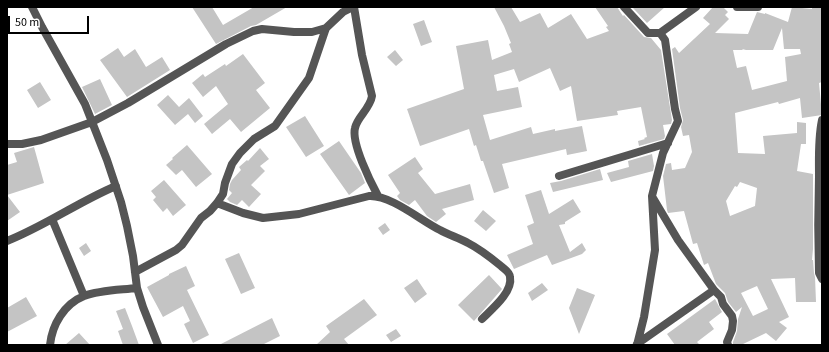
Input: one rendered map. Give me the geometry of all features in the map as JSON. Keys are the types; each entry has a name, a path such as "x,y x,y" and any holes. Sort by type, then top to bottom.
{"street":[{"path":"32,7 85,104 116,186 127,226 137,288 158,345"},
{"path":"7,144 22,144 41,140 92,122 128,103 226,44 252,31 262,29 312,32 326,28 343,12 354,7 362,55 372,96 371,102 356,125 354,134 363,166 378,196"},
{"path":"624,7 648,33 660,33 696,7"},
{"path":"737,7 758,7"},
{"path":"135,272 176,250 182,245 201,218 217,203 223,194 225,183 232,164 240,152 254,139 275,126 309,78 326,28"},
{"path":"637,345 644,317 655,250 652,196 663,153 678,121 666,44 660,33"},
{"path":"822,120 818,158 819,273 822,278"},
{"path":"559,176 668,143"},
{"path":"7,242 21,236 93,196 116,186"},
{"path":"217,203 263,218 320,210 369,196 378,196 486,253 508,272 510,277 508,288 501,300 482,319"},
{"path":"652,196 678,240 714,290 721,297 723,304 732,316 732,330 727,342 728,345"},
{"path":"52,219 84,296"},
{"path":"50,345 56,322 73,302 84,296 98,292 137,288"},
{"path":"637,345 714,290"}],"building":[{"path":"192,7 212,7 223,25 254,7 287,7 256,25 251,26 216,44"},
{"path":"494,7 511,7 520,22 540,13 548,28 571,14 587,39 609,31 606,27 608,26 595,7 617,7 623,16 624,15 644,37 651,38 661,50 672,120 671,124 663,125 665,136 664,139 639,146 638,141 647,137 641,107 617,111 618,115 577,121 571,86 560,91 550,68 519,82 514,69 494,75 497,91 518,87 522,107 483,115 490,140 531,127 533,134 555,129 555,131 582,126 587,151 567,155 566,149 502,164 509,188 494,193 483,161 481,161 476,145 474,146 469,129 420,146 407,109 464,89 456,46 488,40 492,60 512,52 509,44 511,43"},
{"path":"665,7 647,23 633,8"},
{"path":"713,7 723,7 728,12 725,15 729,19 715,33 748,34 757,12 765,13 788,22 792,7 812,9 812,7 822,8 822,82 819,83 822,115 802,118 800,98 735,113 738,153 765,154 763,136 797,133 797,122 806,123 806,144 801,144 797,171 813,174 812,260 815,277 816,302 796,302 795,278 771,279 789,317 779,322 787,328 776,341 766,333 741,345 733,345 742,307 736,312 728,302 725,293 716,284 708,263 704,265 697,243 693,244 684,211 668,213 667,210 663,176 666,164 671,163 672,170 685,168 692,152 689,135 683,136 681,127 683,120 672,49 675,47 679,53 710,24 703,18","holes":["782,28 784,49 800,49 801,54 785,57 787,81 752,90 746,66 737,68 733,50 773,50","740,182 757,188 755,206 730,216 726,201 735,186 737,187","757,286 768,309 753,316 741,293"]},
{"path":"424,20 432,42 421,46 413,24"},
{"path":"118,48 124,57 135,49 146,67 162,57 170,70 127,97 100,60"},
{"path":"395,50 403,60 396,66 387,57"},
{"path":"243,54 265,83 256,90 270,108 241,132 230,119 212,134 204,124 228,104 216,86 203,97 192,83 203,74 205,77 225,64 226,66"},
{"path":"100,79 112,105 95,114 82,87"},
{"path":"40,82 51,100 38,108 27,90"},
{"path":"168,95 179,107 189,98 203,116 195,123 188,114 175,125 157,105"},
{"path":"305,116 324,146 306,157 286,127"},
{"path":"339,141 361,173 365,183 349,195 320,154"},
{"path":"187,145 212,174 196,187 182,170 176,175 166,165"},
{"path":"34,147 44,183 7,195 7,165 17,162 14,153"},
{"path":"260,148 269,159 260,166 265,171 251,185 261,194 249,207 242,200 237,205 230,202 227,199 232,193 229,190 230,184 241,170 239,167 247,160 248,161"},
{"path":"652,154 654,166 653,171 611,182 607,173 629,167 628,161"},
{"path":"415,157 423,169 418,173 435,194 470,184 474,200 442,209 446,214 436,222 427,216 415,200 409,205 400,200 397,196 400,193 388,175"},
{"path":"600,169 603,180 553,192 550,183"},
{"path":"164,180 186,205 173,216 167,208 163,212 153,200 156,197 151,191"},
{"path":"541,190 549,214 573,199 581,212 565,222 565,224 559,225 570,252 582,243 586,250 582,254 552,265 547,255 514,269 507,255 533,244 527,226 534,223 525,195"},
{"path":"7,195 20,212 7,221"},
{"path":"483,210 496,221 486,231 474,221"},
{"path":"385,223 390,230 383,235 378,228"},
{"path":"86,243 91,251 84,256 79,248"},
{"path":"239,253 255,288 241,294 225,259"},
{"path":"186,266 195,286 187,290 209,335 193,343 184,324 190,321 183,306 163,317 147,287"},
{"path":"489,275 502,289 474,321 458,305"},
{"path":"417,279 427,294 415,303 404,288"},
{"path":"542,283 548,290 532,301 528,293"},
{"path":"577,288 595,295 579,334 569,308"},
{"path":"26,297 37,316 7,332 7,308"},
{"path":"364,299 377,315 344,339 349,345 316,345 330,332 326,326"},
{"path":"715,299 722,312 709,322 714,329 697,342 700,345 675,345 667,334"},
{"path":"125,308 139,345 123,345 118,331 123,329 116,311"},
{"path":"272,318 280,336 262,345 219,345"},
{"path":"396,329 401,336 391,342 386,335"},
{"path":"79,333 90,345 65,345"}]}
